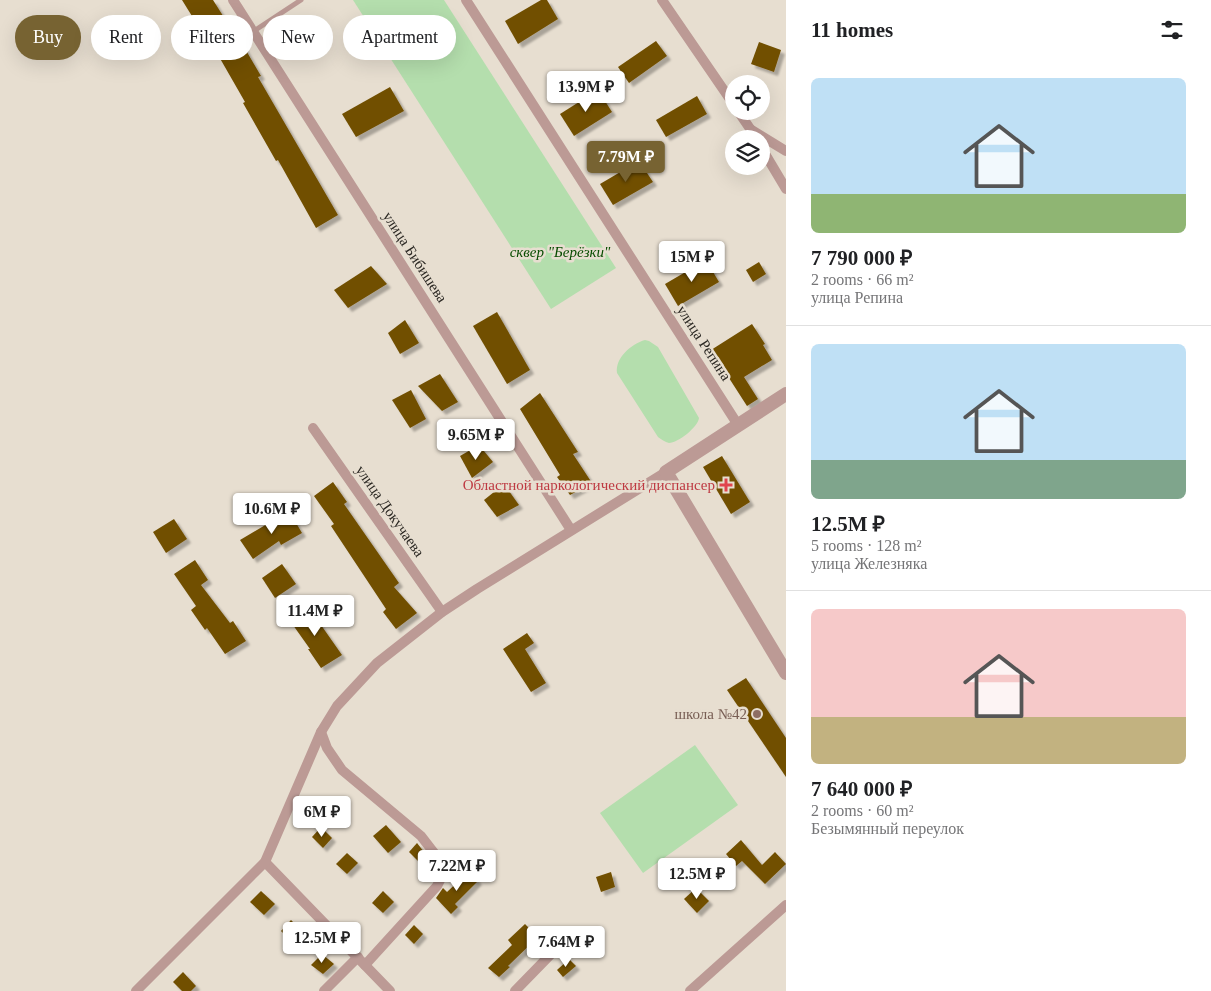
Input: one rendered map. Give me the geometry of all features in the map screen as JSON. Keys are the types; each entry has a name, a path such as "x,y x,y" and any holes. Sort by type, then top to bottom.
{"street":[{"name":"улица Бибишева","path":"233,0 571,530"},
{"name":"улица Репина","path":"466,0 738,425"},
{"path":"662,0 725,92"},
{"path":"744,120 750,129 786,151"},
{"path":"770,163 786,189"},
{"path":"138,990 265,862 321,732 337,706 377,664 442,612 666,472 786,394"},
{"name":"улица Докучаева","path":"313,428 442,612"},
{"path":"666,472 786,673"},
{"path":"321,732 327,748 342,770 421,836 438,858 442,870 441,878 436,886 362,961 324,991"},
{"path":"265,862 390,991"},
{"path":"690,991 786,905"},
{"path":"515,991 551,954"}],"lane":[{"path":"254,31 301,0"}],"green space":[{"name":"сквер \"Берёзки\"","path":"353,0 444,0 454,15 363,15"},
{"name":"сквер \"Берёзки\"","path":"456,19 616,268 551,309 391,60 456,60"},
{"path":"645,340 658,347 699,418 691,430 673,442 668,443 658,437 617,373 617,367 625,352"},
{"path":"695,745 738,805 643,873 600,813"}],"building":[{"path":"182,0 213,0 222,15 191,15"},
{"path":"541,0 547,0 558,19 518,44 505,21"},
{"path":"656,41 667,56 629,83 618,67"},
{"path":"759,42 781,50 774,72 751,64"},
{"path":"221,60 252,60 261,76 258,77 338,215 316,228 243,103 245,102"},
{"path":"390,87 404,111 356,137 342,114"},
{"path":"598,90 612,112 574,136 560,114"},
{"path":"697,96 707,114 666,137 656,120"},
{"path":"639,161 653,182 613,205 600,184"},
{"path":"706,260 719,282 678,306 665,284"},
{"path":"759,262 766,274 753,282 746,270"},
{"path":"371,266 387,284 348,308 334,290"},
{"path":"497,312 530,370 507,384 473,326"},
{"path":"405,320 419,343 400,354 388,333"},
{"path":"752,324 765,344 763,345 772,360 744,377 758,399 747,406 711,350"},
{"path":"440,374 458,402 442,411 418,386"},
{"path":"411,390 426,419 410,428 392,400"},
{"path":"540,393 578,452 573,454 592,483 570,495 557,477 560,475 520,409"},
{"path":"479,445 493,462 472,478 460,456"},
{"name":"Областной наркологический диспансер","path":"722,456 750,502 731,514 703,467"},
{"path":"333,482 347,502 344,504 399,583 394,587 417,613 396,629 383,612 386,609 331,526 334,524 314,496"},
{"path":"504,484 519,505 497,517 484,500"},
{"path":"289,511 302,533 281,545 279,541 253,559 240,540"},
{"path":"174,519 187,539 166,553 153,532"},
{"path":"195,560 208,580 201,585 230,623 233,621 246,641 225,654 207,628 205,630 191,610 196,606 174,574"},
{"path":"282,564 296,584 275,598 262,578"},
{"path":"307,605 342,655 321,668 288,618"},
{"path":"527,633 534,643 525,649 546,683 531,692 503,649"},
{"name":"школа №42","path":"746,678 786,738 786,777 727,690"},
{"path":"386,825 401,842 388,853 373,836"},
{"path":"321,827 332,838 323,848 312,837"},
{"path":"741,840 762,865 775,852 786,864 765,884 742,861 736,866 726,854"},
{"path":"417,843 428,857 421,864 409,852"},
{"path":"347,853 358,863 347,874 336,864"},
{"path":"469,871 478,881 455,904 458,907 451,914 436,898 443,888 447,892"},
{"path":"611,872 615,887 601,892 596,877"},
{"path":"696,888 709,901 697,913 684,899"},
{"path":"261,891 275,904 264,915 250,902"},
{"path":"383,891 394,902 383,913 372,903"},
{"path":"291,920 304,933 293,943 281,931"},
{"path":"525,924 538,937 499,977 488,968 512,945 508,940"},
{"path":"414,925 423,934 414,944 405,935"},
{"path":"322,954 334,964 323,974 311,965"},
{"path":"569,959 576,966 563,977 557,970"},
{"path":"183,972 196,986 191,991 182,991 173,982"}],"place":[{"name":"Областной наркологический диспансер","path":"726,485"},
{"name":"школа №42","path":"757,714"}]}
